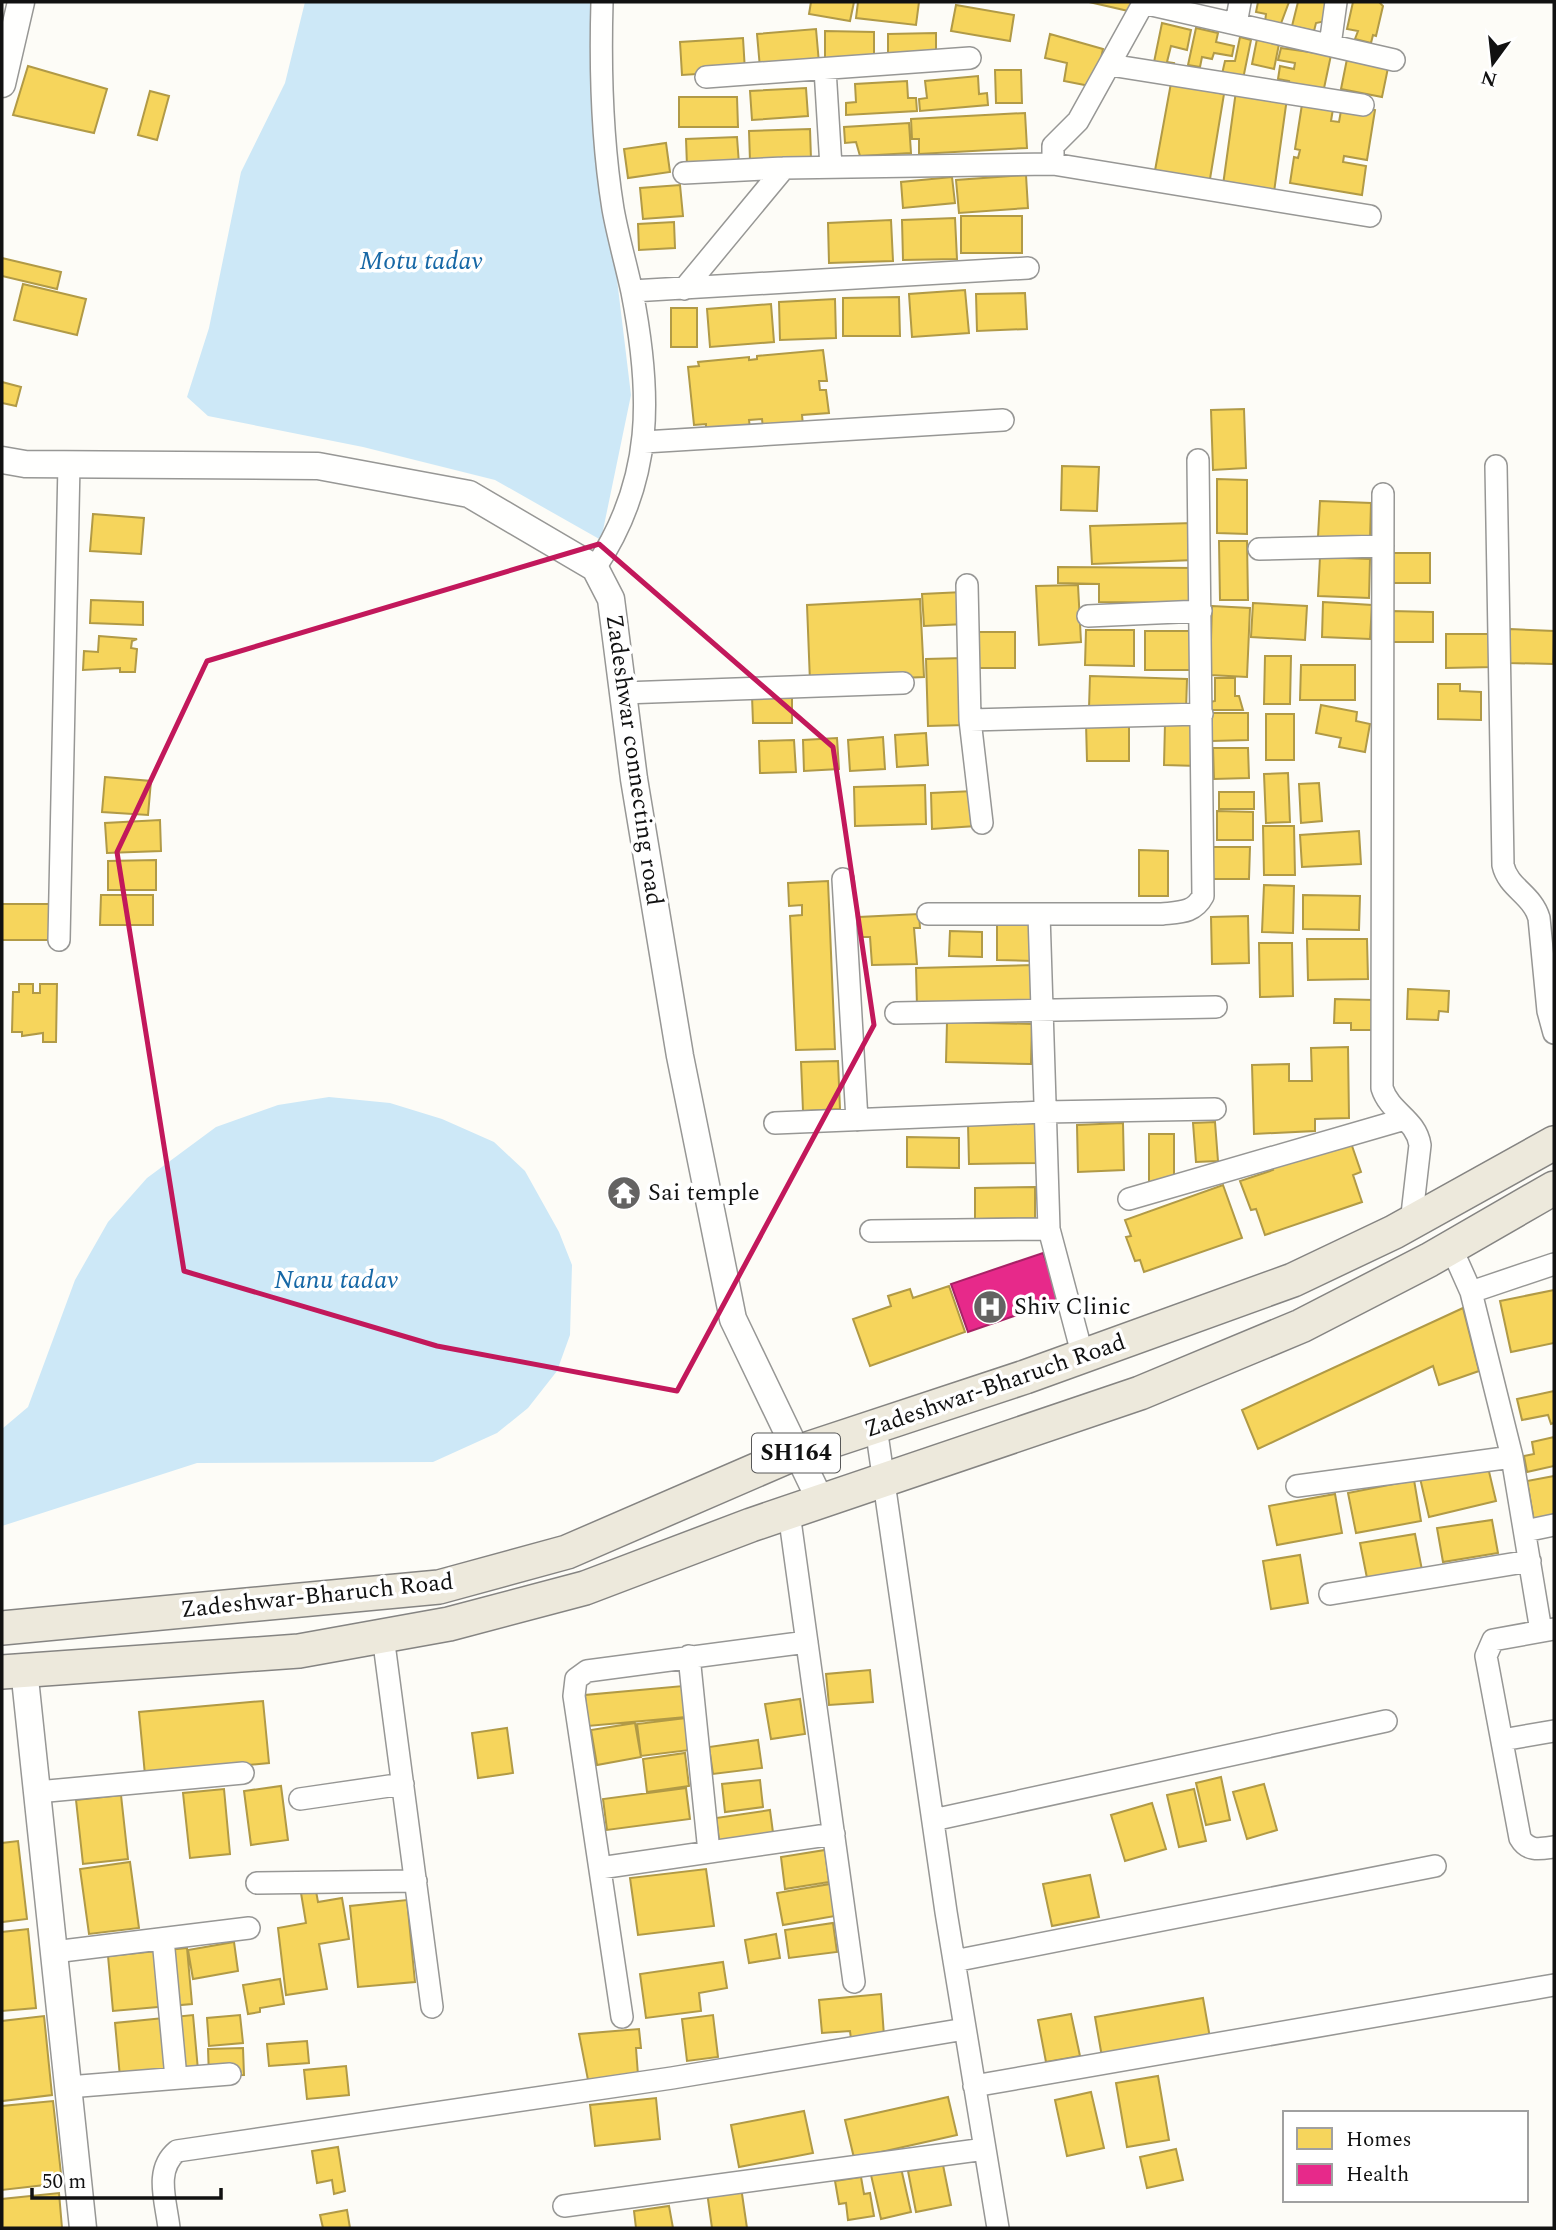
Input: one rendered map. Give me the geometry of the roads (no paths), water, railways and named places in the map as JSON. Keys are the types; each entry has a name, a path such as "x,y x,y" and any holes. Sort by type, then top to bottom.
{"main road":[{"name":"Zadeshwar-Bharuch Road","path":"2,1628 439,1587 568,1552 798,1452 1083,1356 1293,1280 1410,1223 1554,1143"},
{"name":"Zadeshwar-Bharuch Road","path":"13,1671 299,1651 449,1624 585,1588 789,1513 1165,1383 1301,1326 1451,1247 1554,1188"}],"street":[{"path":"2,460 69,464 318,466 469,494 595,568 615,538 633,497 644,442 641,342 613,209 604,126 602,2"},
{"path":"1236,24 1240,2"},
{"path":"1329,45 1336,2"},
{"path":"2,84 16,3"},
{"path":"1053,164 1053,146 1078,121 1144,3 1394,60"},
{"path":"706,77 970,58"},
{"path":"1110,65 1363,105"},
{"path":"825,69 831,167"},
{"path":"684,173 785,168 1053,164 1370,216"},
{"path":"684,289 785,168"},
{"path":"632,291 1028,268"},
{"path":"644,442 1003,420"},
{"path":"928,914 1162,914 1188,911 1198,905 1203,896 1198,460"},
{"path":"58,940 69,464"},
{"path":"1496,466 1503,865 1505,877 1535,904 1539,918 1548,1011 1554,1033"},
{"path":"1382,494 1382,1088 1386,1103 1418,1134 1420,1145 1410,1223"},
{"path":"1259,549 1383,546"},
{"name":"Zadeshwar connecting road","path":"595,568 611,599 623,693 680,1056 733,1319 821,1502"},
{"path":"967,585 970,720 982,823"},
{"path":"1088,616 1200,611"},
{"path":"623,693 903,683"},
{"path":"970,720 1202,714"},
{"path":"843,879 858,1120"},
{"path":"1040,914 1040,1010 1049,1229 1083,1356"},
{"path":"895,1013 1216,1007"},
{"path":"775,1123 1044,1112 1215,1109"},
{"path":"1129,1199 1405,1119"},
{"path":"871,1231 1049,1229"},
{"path":"1451,1247 1471,1292 1512,1457 1530,1561 1548,1630 1493,1640 1486,1656 1520,1838 1525,1846 1535,1850 1554,1847"},
{"path":"1471,1292 1554,1264"},
{"path":"876,1427 954,1961 998,2228"},
{"path":"1297,1486 1512,1457"},
{"path":"789,1513 854,1982"},
{"path":"1525,1531 1554,1525"},
{"path":"1330,1594 1530,1561"},
{"path":"383,1636 432,2007"},
{"path":"622,2017 574,1696 576,1679 587,1671 807,1642"},
{"path":"689,1656 709,1852"},
{"path":"13,1671 37,1792 83,2228"},
{"path":"933,1820 1386,1721"},
{"path":"1502,1740 1554,1731"},
{"path":"37,1792 243,1773"},
{"path":"300,1799 403,1784"},
{"path":"600,1868 834,1834"},
{"path":"954,1961 1435,1866"},
{"path":"257,1883 416,1881"},
{"path":"54,1952 249,1928"},
{"path":"163,1939 176,2078"},
{"path":"974,2086 1554,1986"},
{"path":"169,2228 162,2171 167,2160 177,2151 672,2078 965,2029"},
{"path":"68,2087 230,2074"},
{"path":"564,2206 985,2149"}],"water":[{"name":"Motu tadav","path":"305,2 597,2 604,172 631,395 601,540 495,480 363,447 208,416 187,397 209,328 241,172 285,83"},
{"name":"Nanu tadav","path":"329,1097 390,1103 442,1119 494,1142 525,1171 559,1232 572,1265 570,1335 557,1371 528,1408 497,1433 433,1462 197,1463 2,1526 2,1429 28,1407 75,1280 108,1222 147,1178 216,1127 278,1105"}],"place":[{"name":"Sai temple","path":"624,1193"},
{"name":"Shiv Clinic","path":"990,1307"}]}
